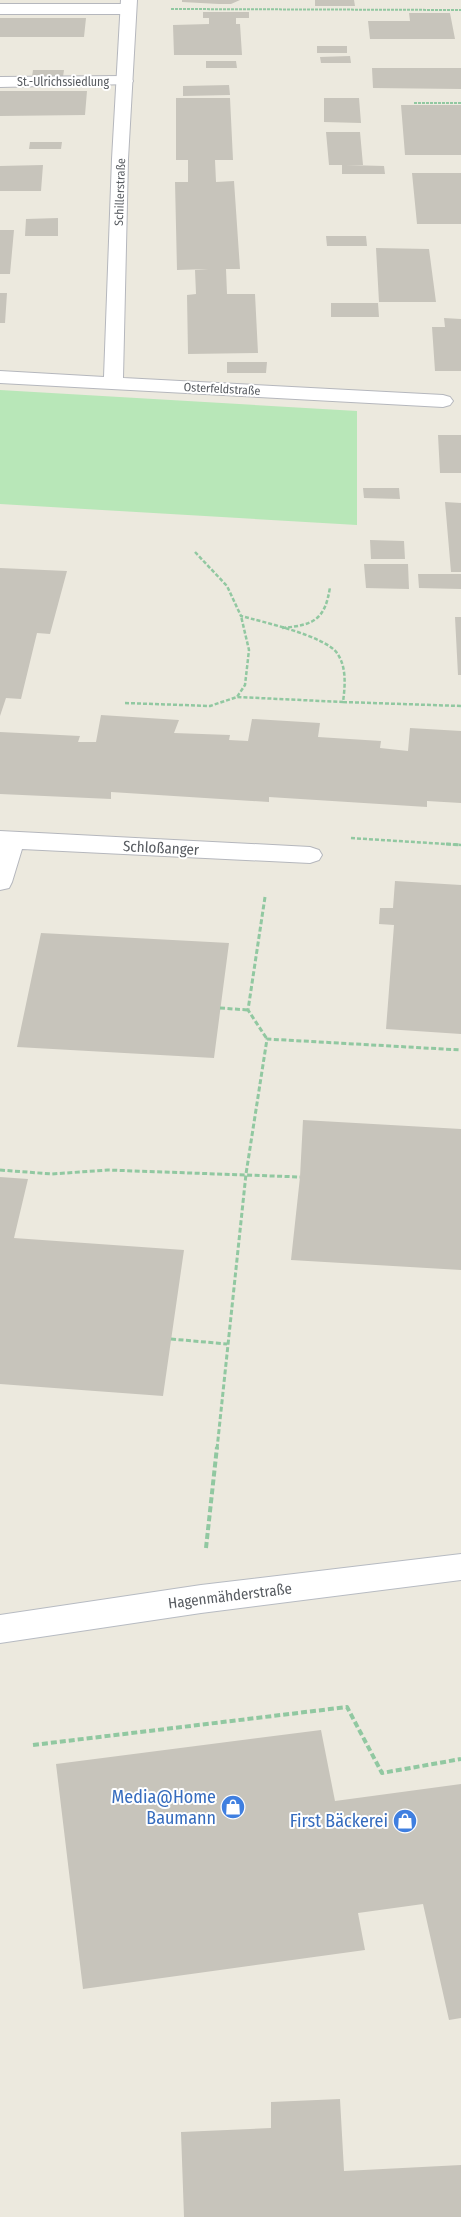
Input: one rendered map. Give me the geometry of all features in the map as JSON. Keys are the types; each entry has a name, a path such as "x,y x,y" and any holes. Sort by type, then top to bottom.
{"street":[{"path":"0,9 128,5"},
{"name":"Schillerstraße","path":"113,383 120,159 126,82 128,5"},
{"name":"St.-Ulrichssiedlung","path":"0,82 126,82"},
{"name":"Osterfeldstraße","path":"0,378 443,401"},
{"name":"Schloßanger","path":"0,882 6,840 310,855"},
{"name":"Hagenmähderstraße","path":"0,1629 201,1599 461,1567"}],"path":[{"path":"128,5 461,10"},
{"path":"414,103 461,103"},
{"path":"195,552 226,586 241,616 250,650 244,685 237,697"},
{"path":"279,628 308,626 320,617 329,598 330,587"},
{"path":"241,616 317,640 337,652 346,681 343,702"},
{"path":"125,703 210,706 237,697 461,706"},
{"path":"201,1599 246,1174 267,1039 248,1010 266,890 268,853"},
{"path":"220,1008 248,1010"},
{"path":"267,1039 461,1050"},
{"path":"0,1170 52,1174 108,1170 300,1177"},
{"path":"171,1339 227,1344"},
{"path":"33,1745 347,1707 382,1773 461,1759"}],"green space":[{"path":"0,390 357,411 357,525 0,504"}],"building":[{"path":"182,0 240,0 231,4 219,4 182,2"},
{"path":"315,0 354,0 355,6 315,6"},
{"path":"203,12 249,12 249,18 236,18 236,24 240,24 242,55 174,55 173,25 209,24 209,18 203,18"},
{"path":"409,13 450,13 455,39 370,39 368,21 410,21"},
{"path":"0,18 86,18 84,37 0,37"},
{"path":"317,46 347,46 347,53 317,53"},
{"path":"350,56 351,63 321,63 320,57"},
{"path":"206,61 236,61 237,68 206,68"},
{"path":"372,68 461,68 461,89 373,88"},
{"path":"33,70 64,70 63,77 32,77"},
{"path":"229,85 230,95 183,96 183,86"},
{"path":"0,91 87,91 85,115 0,116"},
{"path":"176,98 230,98 233,160 215,160 216,182 234,181 240,269 226,269 227,294 255,294 258,353 188,354 187,295 196,294 195,270 208,269 177,270 175,182 188,182 188,160 176,160"},
{"path":"324,98 359,98 361,123 324,122"},
{"path":"401,105 461,105 461,155 405,155"},
{"path":"326,132 360,132 363,165 346,165 384,166 385,174 342,174 342,165 329,165"},
{"path":"30,142 62,142 61,149 29,149"},
{"path":"43,165 41,191 0,191 0,166"},
{"path":"412,173 461,173 461,224 417,224"},
{"path":"58,218 58,236 25,236 26,219"},
{"path":"0,230 14,230 10,274 0,274"},
{"path":"326,236 366,236 367,246 327,246"},
{"path":"376,248 429,249 436,302 379,302"},
{"path":"0,293 7,293 5,323 0,323"},
{"path":"331,303 378,303 379,317 331,317"},
{"path":"444,318 461,319 461,371 435,371 432,327 445,327"},
{"path":"227,362 267,362 266,373 227,373"},
{"path":"438,435 461,435 461,473 440,473"},
{"path":"363,488 399,488 400,499 364,498"},
{"path":"445,502 461,503 461,572 451,572"},
{"path":"370,540 404,541 405,559 371,559"},
{"path":"364,564 408,564 409,589 366,588"},
{"path":"0,568 67,571 50,634 37,633 21,699 6,698 0,716"},
{"path":"418,574 461,574 461,589 419,588"},
{"path":"455,617 461,617 461,675 458,675"},
{"path":"101,715 179,720 174,733 230,735 229,740 248,741 252,719 320,723 318,737 381,741 380,748 408,751 410,728 461,731 461,803 427,801 427,807 269,797 269,802 111,792 111,799 0,794 0,732 80,736 78,742 96,742"},
{"path":"395,881 461,885 461,1034 386,1029 394,925 379,924 380,908 393,908"},
{"path":"41,933 229,943 214,1058 17,1047"},
{"path":"303,1120 461,1129 461,1270 291,1260 300,1177"},
{"path":"0,1177 28,1179 14,1238 184,1250 163,1396 0,1384"},
{"path":"321,1730 335,1801 461,1784 461,2018 449,2020 423,1904 358,1913 365,1950 83,1989 56,1764"},
{"path":"340,2099 344,2171 461,2165 461,2217 184,2217 181,2132 271,2128 271,2102"}],"place":[{"name":"Media@Home Baumann","path":"233,1807"},
{"name":"First Bäckerei","path":"405,1821"}]}
